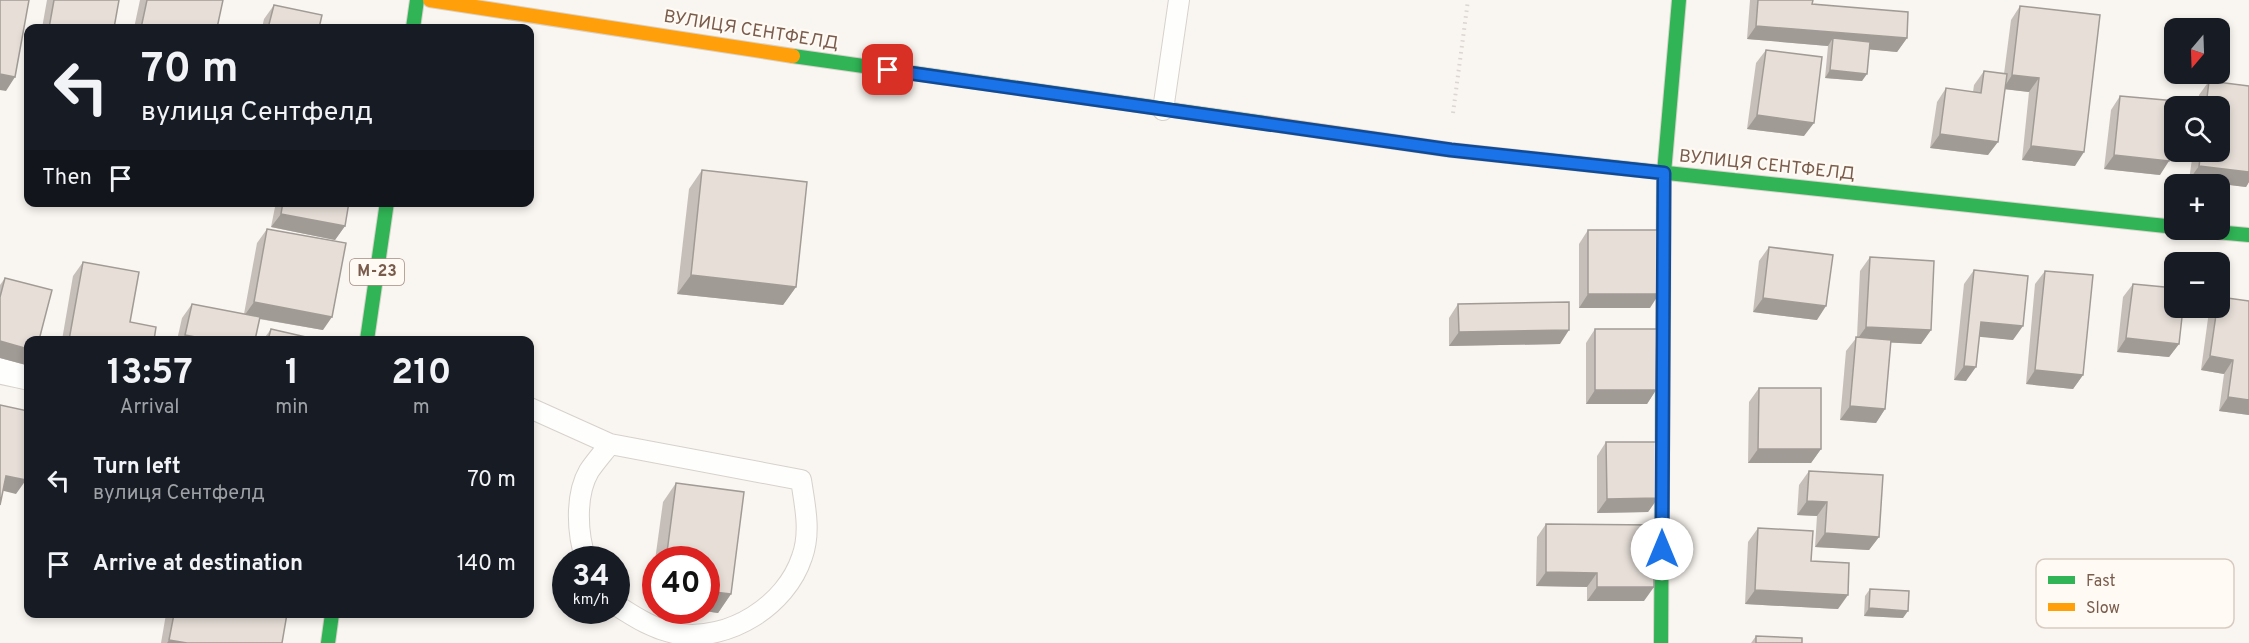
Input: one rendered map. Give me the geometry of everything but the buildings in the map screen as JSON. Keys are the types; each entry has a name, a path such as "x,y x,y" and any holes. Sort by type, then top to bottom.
{"main road":[{"path":"413,24 417,0"},
{"name":"ВУЛИЦЯ СЕНТФЕЛД","path":"430,0 1163,111 1451,150 2164,226"},
{"path":"1661,643 1664,173 1680,0"},
{"name":"М-23","path":"368,336 386,207"},
{"path":"2230,233 2249,235"},
{"path":"328,643 331,618"}],"street":[{"path":"0,367 24,372"}],"lane":[{"path":"1163,111 1179,0"},
{"path":"534,410 610,444 801,480 808,518 802,557 784,591 754,618 718,632 680,634 645,624 630,614"},
{"path":"581,546 579,507 588,473 610,444"}],"path":[{"path":"1453,110 1468,0"}],"traffic: fast":[{"path":"414,24 417,0"},
{"path":"1661,643 1664,173 1679,0"},
{"path":"793,56 1264,123"},
{"path":"1545,160 2164,226"},
{"path":"368,336 386,207"},
{"path":"2230,233 2249,235"},
{"path":"328,643 331,618"}],"traffic: slow":[{"path":"430,0 793,56"},
{"path":"1264,123 1451,150 1545,160"}],"route":[{"path":"888,70 1163,111 1451,150 1664,173 1662,549"}]}
